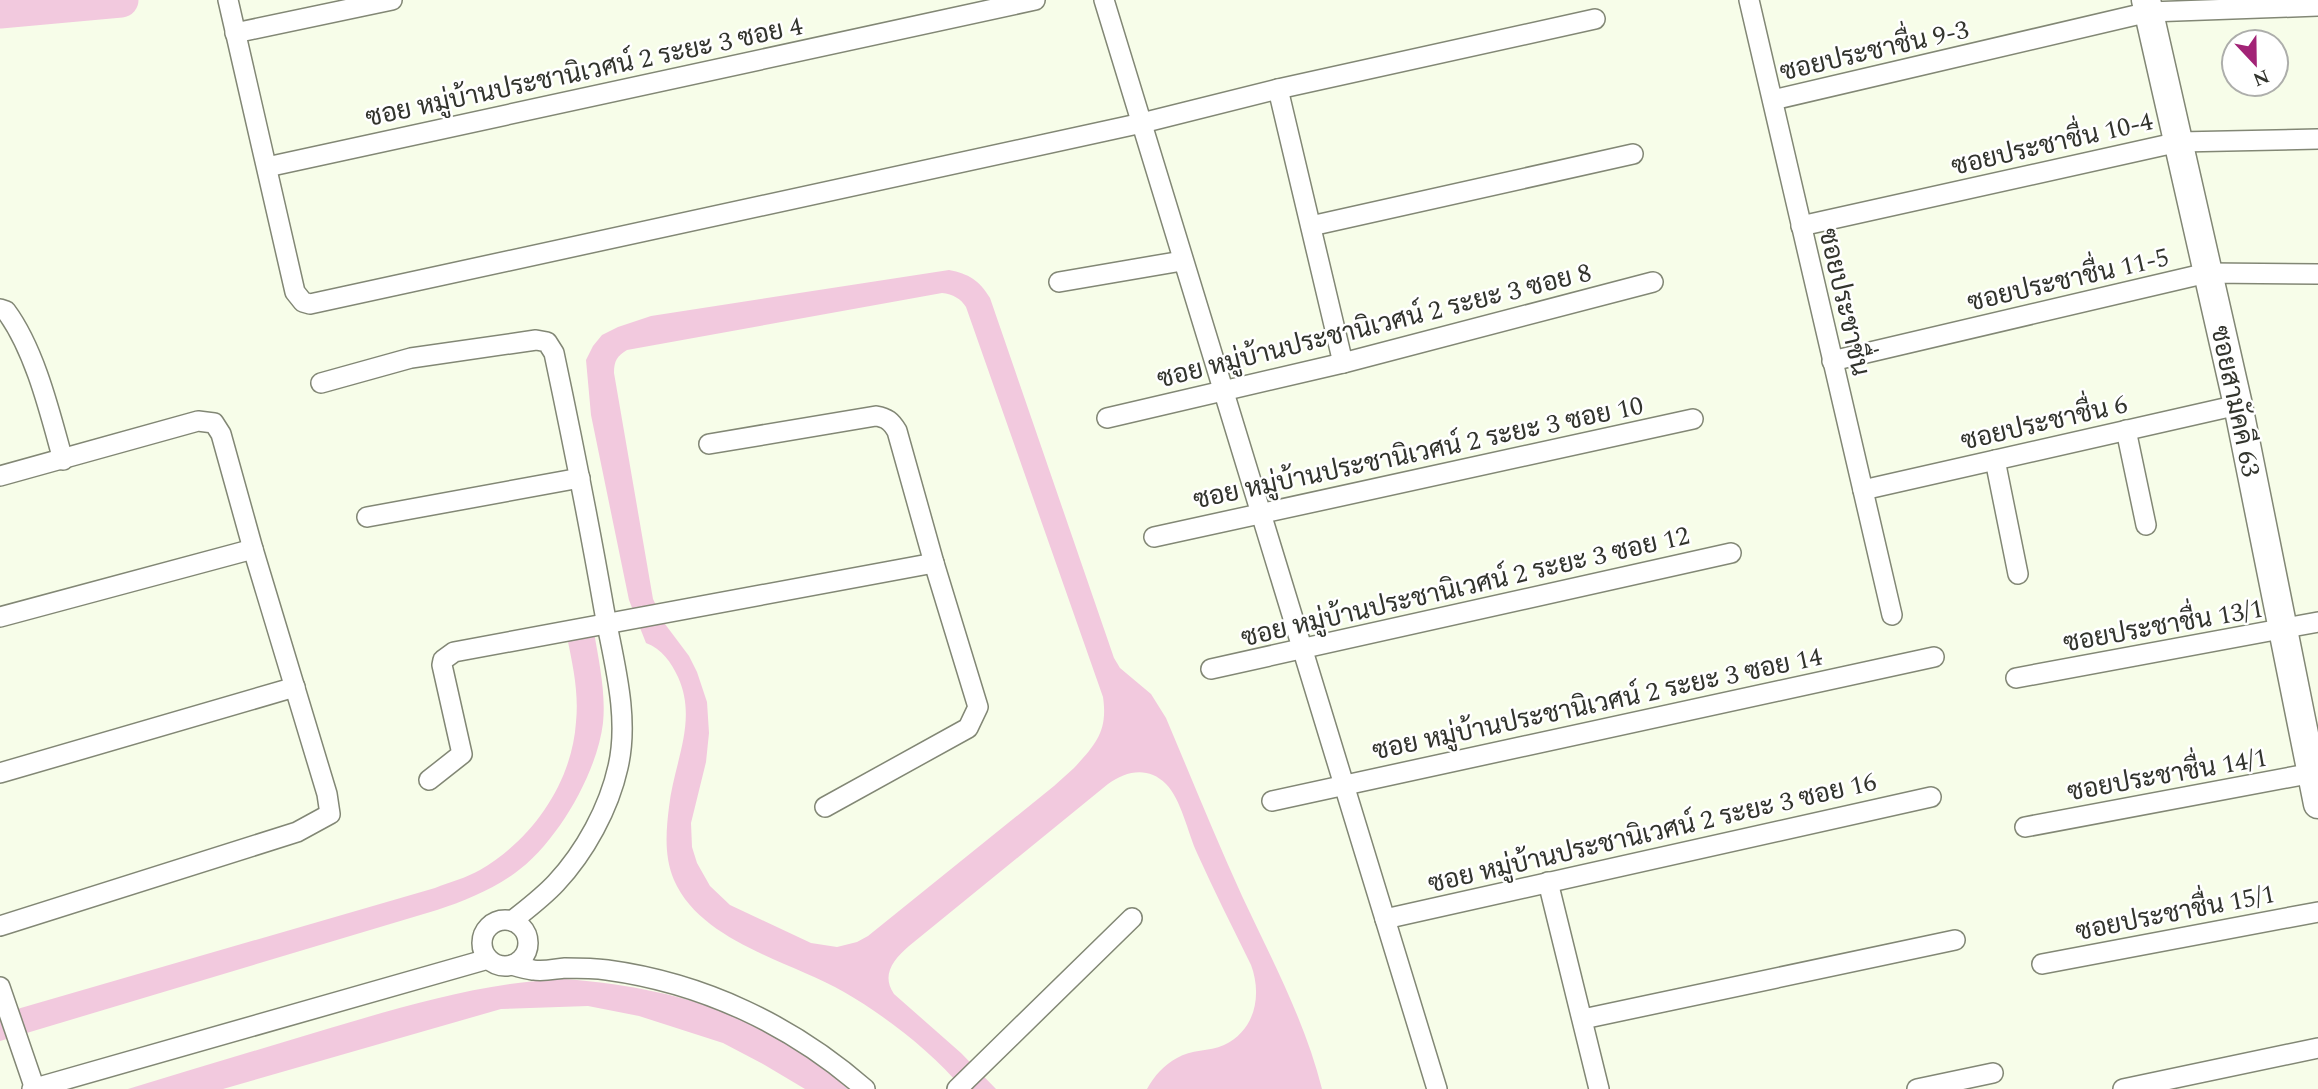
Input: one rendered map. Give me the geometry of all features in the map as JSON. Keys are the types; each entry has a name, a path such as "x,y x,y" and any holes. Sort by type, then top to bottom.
{"street":[{"path":"235,33 392,0"},
{"name":"ซอย หมู่บ้านประชานิเวศน์ 2 ระยะ 3 ซอย 4","path":"267,167 1035,0"},
{"path":"1104,0 1437,1089"},
{"name":"ซอยประชาชื่น","path":"1749,0 1892,615"},
{"path":"229,4 295,292 303,302 310,304 1142,123 1278,89 1595,19"},
{"name":"ซอยประชาชื่น 9-3","path":"1773,100 2148,6 2318,6"},
{"name":"ซอยสามัคคี 63","path":"2148,6 2238,405 2315,773 2318,804"},
{"path":"1278,89 1343,363"},
{"name":"ซอยประชาชื่น 10-4","path":"1801,226 2179,142 2318,139"},
{"path":"1311,226 1633,154"},
{"path":"1059,282 1182,261"},
{"name":"ซอยประชาชื่น 11-5","path":"1832,361 2207,273 2318,274"},
{"name":"ซอย หมู่บ้านประชานิเวศน์ 2 ระยะ 3 ซอย 8","path":"1108,418 1343,363 1653,282"},
{"path":"0,309 6,311 13,321 42,384 63,460"},
{"path":"321,383 411,358 536,340 547,341 554,353 619,689 622,733 613,787 589,838 556,883 512,921"},
{"name":"ซอยประชาชื่น 6","path":"1863,490 2238,405"},
{"path":"709,444 876,416 884,417 897,431 978,707 968,728 825,807"},
{"name":"ซอย หมู่บ้านประชานิเวศน์ 2 ระยะ 3 ซอย 10","path":"1154,537 1693,419"},
{"path":"0,476 198,421 214,422 222,433 327,794 330,814 298,832 0,926"},
{"path":"2126,430 2146,525"},
{"path":"1995,460 2018,574"},
{"path":"367,517 580,478"},
{"path":"0,617 254,549"},
{"name":"ซอย หมู่บ้านประชานิเวศน์ 2 ระยะ 3 ซอย 12","path":"1211,669 1731,553"},
{"path":"429,780 462,754 442,666 443,660 454,652 934,563"},
{"name":"ซอยประชาชื่น 13/1","path":"2016,678 2318,622"},
{"name":"ซอย หมู่บ้านประชานิเวศน์ 2 ระยะ 3 ซอย 14","path":"1272,802 1934,657"},
{"path":"0,773 295,687"},
{"name":"ซอยประชาชื่น 14/1","path":"2025,827 2315,773"},
{"name":"ซอย หมู่บ้านประชานิเวศน์ 2 ระยะ 3 ซอย 16","path":"1385,919 1931,797"},
{"path":"1548,883 1599,1089"},
{"name":"ซอยประชาชื่น 15/1","path":"2042,964 2318,912"},
{"path":"957,1089 1132,918"},
{"path":"512,965 522,959 528,948 527,937 522,927 512,921 496,922 484,933 483,950 488,959 502,966 512,965 533,971 597,969 637,974 706,993 796,1038 865,1089"},
{"path":"1583,1019 1955,940"},
{"path":"0,986 34,1089 488,959"},
{"path":"2123,1089 2318,1048"},
{"path":"1917,1089 1993,1073"}],"shaded area":[{"path":"949,270 968,276 982,287 990,298 1114,658 1120,668 1151,694 1166,718 1232,874 1297,1014 1322,1089 1147,1089 1160,1071 1177,1058 1224,1045 1235,1038 1250,1021 1256,999 1251,965 1197,853 1176,798 1166,784 1152,775 1137,772 1108,784 909,946 891,968 889,980 894,994 961,1053 996,1089 963,1089 923,1049 876,1012 844,992 725,935 687,901 674,880 667,844 669,807 685,726 684,693 669,661 661,652 646,643 629,600 591,415 586,360 602,335 651,316","holes":["946,294 956,297 966,307 1103,697 1104,719 1099,736 1074,768 868,936 837,947 811,943 730,905 710,886 697,863 692,847 691,823 706,762 709,733 707,702 689,656 665,624 653,599 614,373 615,365 618,357 627,350"]},
{"path":"594,632 604,700 599,743 572,806 545,844 515,873 496,885 437,910 0,1041 0,1014 435,888 475,873 499,858 532,826 546,808 567,767 573,745 577,701 567,637"},
{"path":"565,979 644,989 717,1009 784,1041 848,1089 805,1089 723,1043 639,1016 588,1006 501,1009 223,1089 128,1089 415,1004 504,985"}],"waterway":[{"path":"0,11 121,0"}]}
